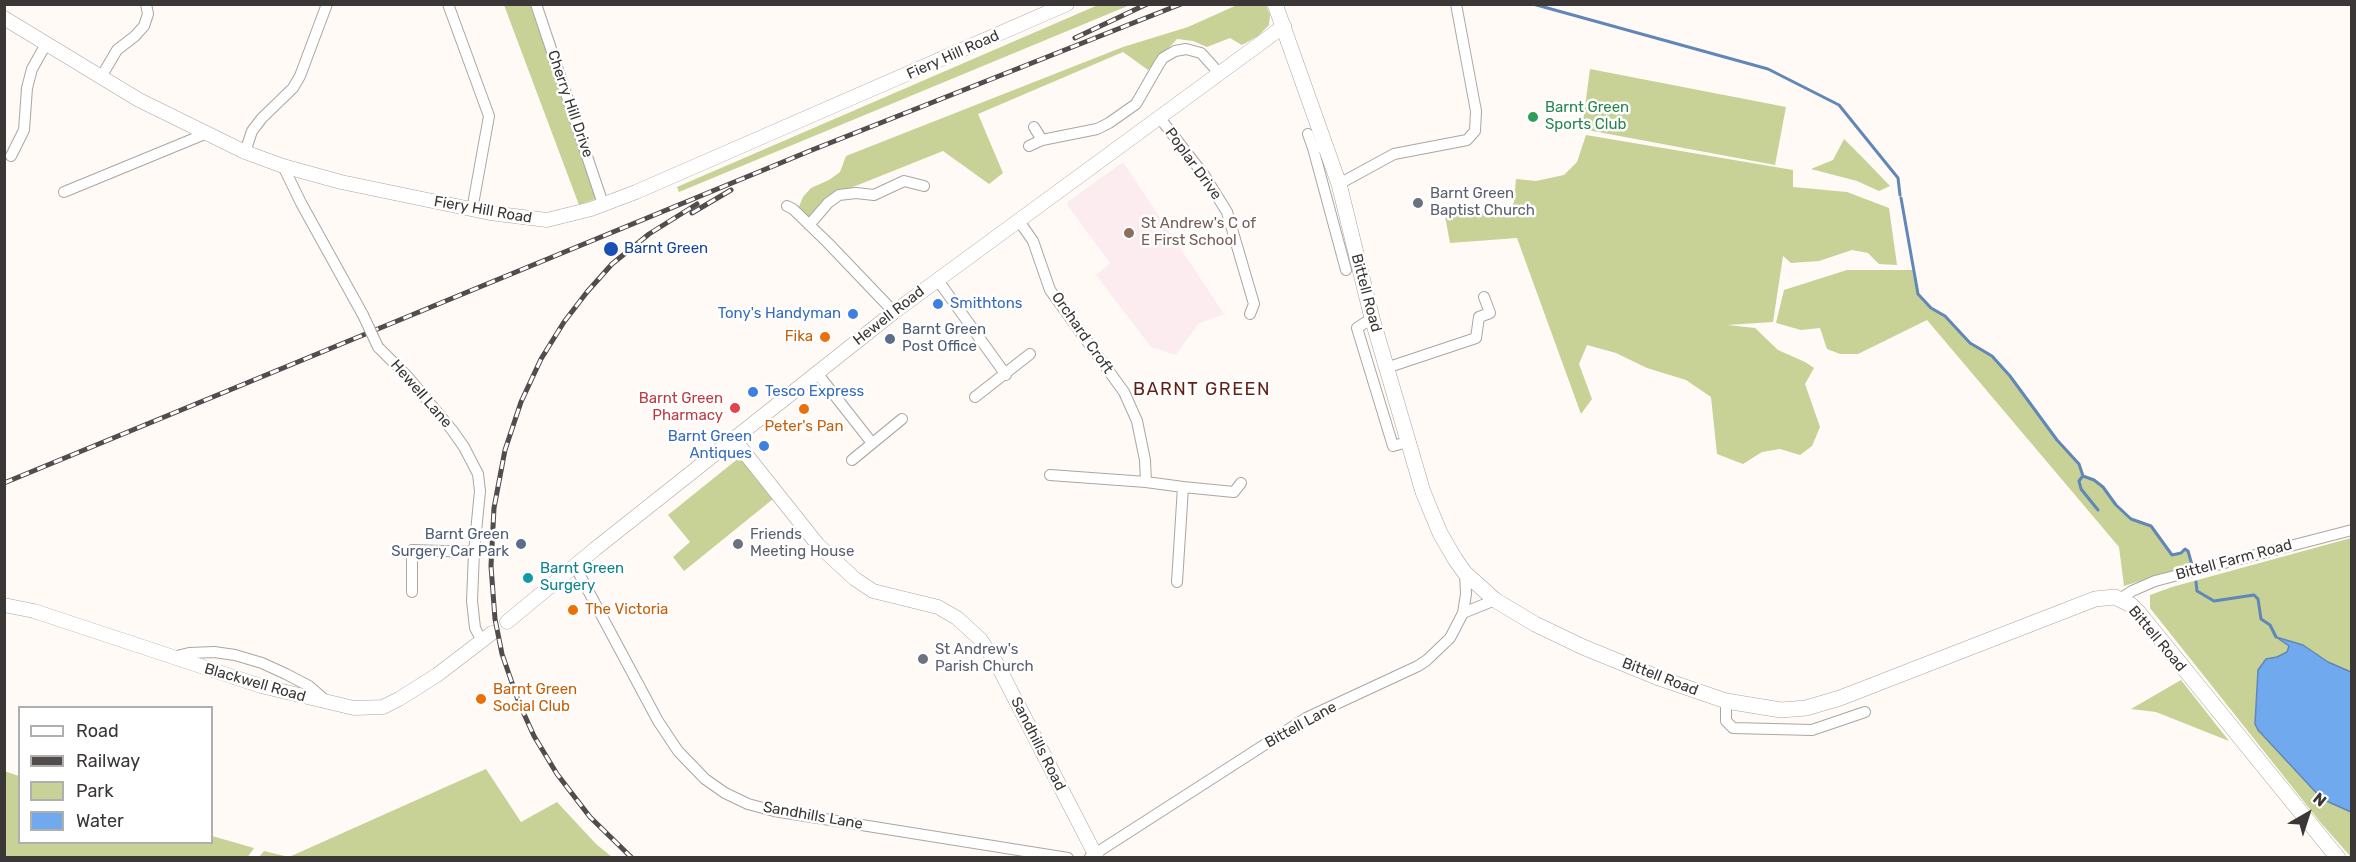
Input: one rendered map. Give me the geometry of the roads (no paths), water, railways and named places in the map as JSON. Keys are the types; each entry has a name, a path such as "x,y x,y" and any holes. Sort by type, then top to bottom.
{"main road":[{"name":"Bittell Road","path":"1275,4 1284,26 1320,147 1339,184 1345,238 1372,318 1423,492 1440,533 1466,573 1495,600 1535,624 1583,647 1659,678 1726,701 1781,710 1816,705 1840,698 2095,599 2106,597 2120,599 2139,613 2338,858"}],"street":[{"path":"101,77 117,50 144,26 148,15 146,4"},
{"path":"245,152 252,131 293,88 300,76 327,4"},
{"path":"448,4 489,116 472,210"},
{"name":"Cherry Hill Drive","path":"536,4 603,204"},
{"name":"Fiery Hill Road","path":"4,18 139,100 245,152 283,166 341,182 472,210 547,220 603,204 711,161 1067,4"},
{"path":"1339,184 1394,154 1467,140 1475,131 1476,111 1456,4"},
{"name":"Hewell Road","path":"507,622 733,438 937,279 1284,26"},
{"path":"11,156 24,130 27,88 32,69 46,44"},
{"path":"1029,146 1042,140 1097,129 1109,123 1136,104 1158,64 1175,51 1186,49 1201,53 1219,72"},
{"name":"Poplar Drive","path":"1159,117 1204,175 1227,212 1254,304 1250,314"},
{"path":"1034,127 1042,140"},
{"path":"64,192 205,134"},
{"path":"1308,134 1320,147 1345,238 1346,270"},
{"name":"Hewell Lane","path":"283,166 378,347 419,389 464,447 475,467 480,491 472,601 475,628 487,637"},
{"path":"809,225 823,208 839,195 874,195 904,181 924,186"},
{"path":"787,206 809,225 894,312"},
{"name":"Orchard Croft","path":"1019,221 1033,241 1050,290 1124,392 1137,421 1145,460 1146,482"},
{"path":"937,279 1006,375"},
{"path":"1386,368 1476,338 1479,317 1490,313 1484,297"},
{"path":"1372,318 1357,328 1393,446 1407,442"},
{"path":"975,397 1030,354"},
{"path":"817,373 872,443"},
{"path":"852,460 902,419"},
{"name":"Sandhills Road","path":"733,438 818,545 855,579 873,591 938,607 957,618 980,639 997,664 1094,856"},
{"path":"1050,475 1146,482 1234,492 1241,483"},
{"path":"1177,582 1183,487"},
{"name":"Bittell Farm Road","path":"2120,599 2155,581 2352,530"},
{"path":"412,592 412,550 474,552"},
{"name":"Sandhills Lane","path":"575,566 658,722 678,751 705,779 725,793 748,804 774,811 1068,858"},
{"name":"Bittell Lane","path":"1094,856 1306,718 1418,666 1450,638 1463,613 1466,573"},
{"path":"1463,613 1495,600"},
{"name":"Blackwell Road","path":"4,605 34,611 170,658 261,686 354,708 383,707 424,684 487,637"},
{"path":"170,658 189,653 214,652 235,655 262,663 286,674 309,686 330,704"},
{"path":"1726,701 1726,721 1733,728 1812,730 1865,712"}],"water":[{"path":"2276,637 2303,645 2328,662 2351,672 2351,812 2322,799 2255,724 2258,670 2266,659 2287,652 2289,646"}],"waterway":[{"path":"1533,4 1768,69 1839,105 1898,178 1900,195"},
{"path":"1901,198 1918,294 1931,308 1945,316 1970,343 1992,356 2010,376 2057,440 2079,464 2083,476 2103,487 2116,505 2131,519 2151,526 2172,555 2181,553 2185,549 2188,551 2192,565"},
{"path":"2082,477 2079,481 2081,489 2098,510"},
{"path":"2196,582 2197,591 2214,601 2254,595 2258,599 2261,619 2270,625 2276,637"}],"railway":[{"path":"1075,38 1147,4"},
{"path":"4,483 812,150 1181,4"},
{"path":"692,213 731,190"},
{"path":"632,858 590,817 557,774 534,736 519,703 502,654 495,619 491,566 494,508 505,450 521,402 541,359 564,322 612,264 649,234 697,204"}],"place":[{"name":"Barnt Green Sports Club","path":"1533,117"},
{"name":"Barnt Green Baptist Church","path":"1418,203"},
{"name":"St Andrew's C of E First School","path":"1129,233"},
{"name":"Barnt Green","path":"611,249"},
{"name":"Smithtons","path":"938,304"},
{"name":"Tony's Handyman","path":"853,314"},
{"name":"Fika","path":"825,337"},
{"name":"Barnt Green Post Office","path":"890,339"},
{"name":"Tesco Express","path":"753,392"},
{"name":"Barnt Green Pharmacy","path":"735,408"},
{"name":"Peter's Pan","path":"804,409"},
{"name":"Barnt Green Antiques","path":"764,446"},
{"name":"Barnt Green Surgery Car Park","path":"521,544"},
{"name":"Friends Meeting House","path":"738,544"},
{"name":"Barnt Green Surgery","path":"528,578"},
{"name":"The Victoria","path":"573,610"},
{"name":"St Andrew's Parish Church","path":"923,659"},
{"name":"Barnt Green Social Club","path":"481,699"}],"district":[{"name":"BARNT GREEN","path":"1202,390"}]}
